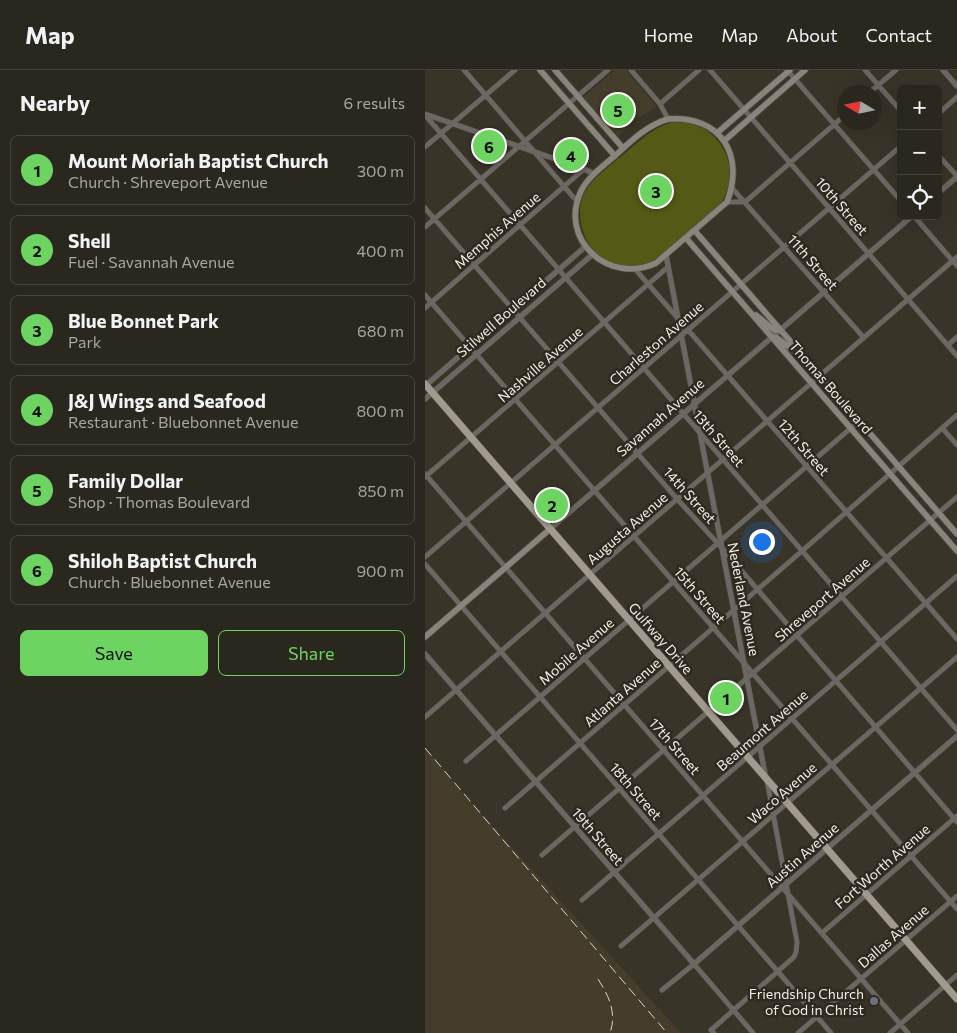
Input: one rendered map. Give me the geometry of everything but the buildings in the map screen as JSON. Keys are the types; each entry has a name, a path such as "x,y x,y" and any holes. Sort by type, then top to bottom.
{"main road":[{"path":"540,70 615,156"},
{"path":"555,70 623,148"},
{"path":"724,141 805,70"},
{"path":"717,133 789,71"},
{"path":"669,119 696,121 717,133 724,141 733,162 732,188 727,202 666,255 649,266 626,269 611,266 593,254 582,240 577,226 578,200 582,190 594,174 623,148 650,127 669,119"},
{"name":"Thomas Boulevard","path":"695,231 957,534"},
{"name":"Thomas Boulevard","path":"686,238 957,551"},
{"path":"748,310 774,330 780,330"},
{"path":"772,338 777,338 804,358"},
{"name":"Gulfway Drive","path":"425,385 957,999"},
{"name":"Savannah Avenue","path":"425,637 550,529"}],"street":[{"path":"464,70 525,142 578,200"},
{"path":"425,148 515,70"},
{"path":"425,227 608,70"},
{"path":"631,70 660,104 669,119"},
{"path":"660,104 699,70"},
{"name":"10th Street","path":"710,70 957,356"},
{"path":"865,70 878,85"},
{"path":"880,85 896,70"},
{"path":"943,70 957,86"},
{"path":"789,71 897,197"},
{"path":"882,89 897,106"},
{"path":"942,110 957,97"},
{"path":"425,115 519,146 594,174"},
{"name":"13th Street","path":"425,115 957,730"},
{"path":"727,202 745,202 837,122"},
{"name":"Charleston Avenue","path":"425,557 897,149"},
{"path":"942,159 957,176 942,189"},
{"name":"Memphis Avenue","path":"425,308 584,169"},
{"name":"11th Street","path":"732,188 864,338"},
{"name":"14th Street","path":"425,208 677,499 721,544 757,590 835,681 956,818"},
{"name":"Savannah Avenue","path":"550,529 908,220"},
{"path":"917,220 957,266"},
{"name":"Stilwell Boulevard","path":"425,385 586,246"},
{"name":"Stilwell Boulevard","path":"425,399 593,254"},
{"name":"Nederland Avenue","path":"666,255 761,745 797,947 794,957 777,971"},
{"name":"Augusta Avenue","path":"425,717 957,257"},
{"name":"Nashville Avenue","path":"426,476 668,267"},
{"name":"12th Street","path":"635,269 957,639"},
{"name":"15th Street","path":"425,295 957,909"},
{"path":"948,345 957,337"},
{"name":"Atlanta Avenue","path":"505,808 957,415"},
{"name":"Mobile Avenue","path":"466,761 629,620 721,544 859,421"},
{"path":"942,428 957,445"},
{"name":"17th Street","path":"426,476 908,1033"},
{"name":"Shreveport Avenue","path":"542,855 957,497"},
{"name":"18th Street","path":"425,564 831,1033"},
{"name":"Beaumont Avenue","path":"582,900 957,576"},
{"name":"19th Street","path":"425,654 753,1033"},
{"name":"Waco Avenue","path":"621,946 957,657"},
{"name":"Austin Avenue","path":"662,990 957,736"},
{"name":"Fort Worth Avenue","path":"822,934 956,818"},
{"name":"Dallas Avenue","path":"798,1033 957,896"},
{"path":"712,1031 777,971"},
{"path":"890,1033 957,975"}],"shaded area":[{"path":"615,70 626,70 657,107 637,118 618,136 583,97"},
{"path":"425,748 457,787 681,1033 425,1033"}],"green space":[{"path":"675,122 699,126 718,141 727,158 729,167 730,177 725,195 715,211 655,259 642,265 618,265 597,254 588,243 580,219 581,202 584,194 601,173 642,139 654,130"}],"railway":[{"path":"425,748 667,1033"},
{"path":"598,979 611,1005 613,1019 610,1033"}],"place":[{"name":"Family Dollar","path":"618,110"},
{"name":"Shiloh Baptist Church","path":"489,146"},
{"name":"J&J Wings and Seafood","path":"571,155"},
{"name":"Blue Bonnet Park","path":"656,191"},
{"name":"Shell","path":"552,505"},
{"name":"Mount Moriah Baptist Church","path":"726,698"},
{"name":"Friendship Church of God in Christ","path":"874,1001"}]}
